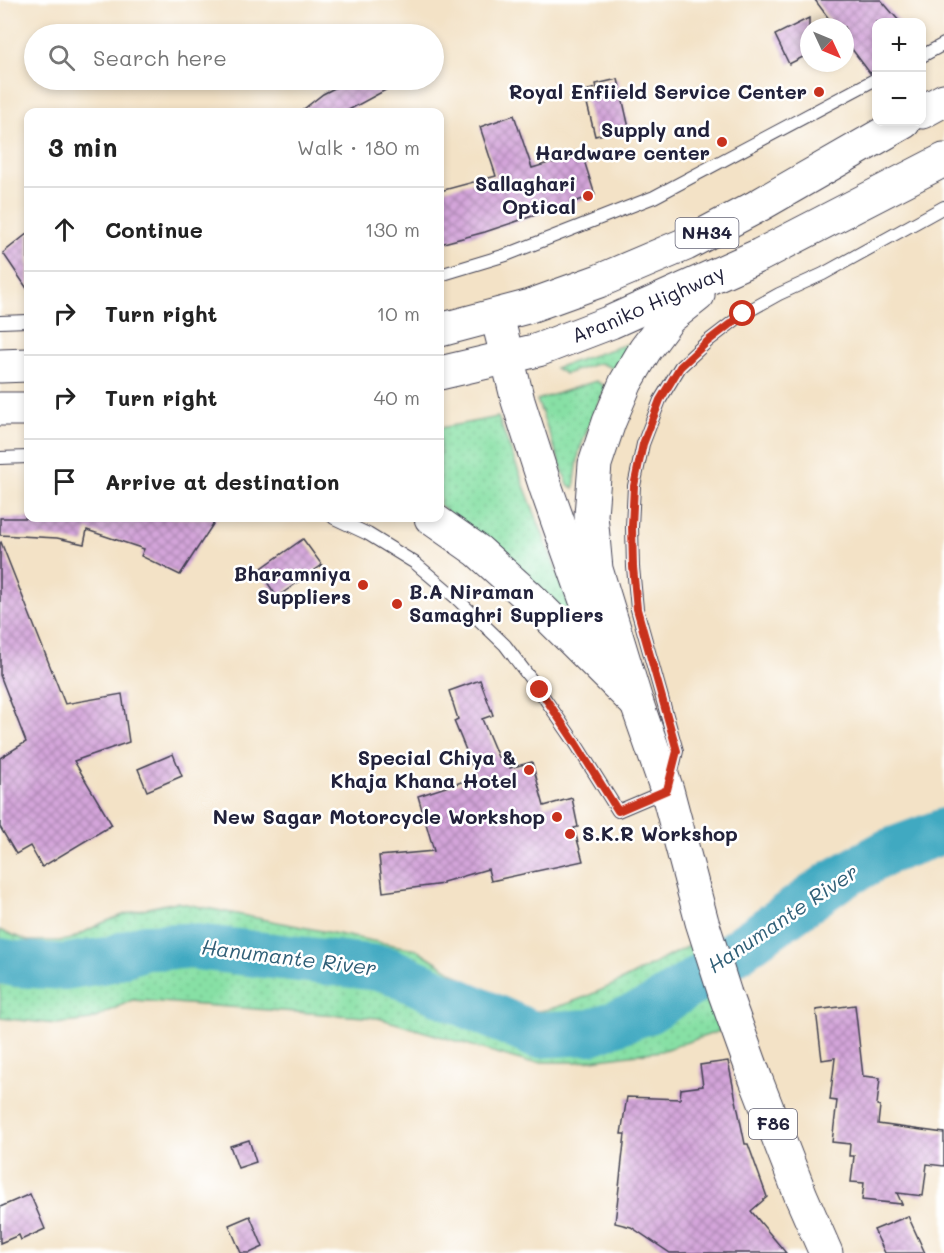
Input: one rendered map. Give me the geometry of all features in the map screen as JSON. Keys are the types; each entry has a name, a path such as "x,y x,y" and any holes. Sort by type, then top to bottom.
{"main road":[{"path":"926,109 944,100"},
{"name":"Araniko Highway","path":"444,329 527,307 599,281 686,244 756,207 897,126"},
{"name":"Araniko Highway","path":"444,372 538,350 611,322 760,255 941,162"},
{"path":"638,704 596,569 591,515 595,464 626,382 645,350 669,318 699,295 760,255"},
{"path":"497,316 518,401 585,598 638,704"},
{"path":"0,366 24,366"},
{"path":"0,409 24,409"},
{"path":"437,522 478,551 528,596 638,704"},
{"name":"F86","path":"638,704 667,790 702,922 725,994 801,1196 826,1253"}],"lane":[{"path":"926,53 944,44"},
{"path":"444,274 506,255 654,197 872,81"},
{"path":"342,522 368,534 415,564 455,597 505,645 540,690 618,811 667,790 677,751 637,609 632,526 634,486 643,444 660,400 680,367 708,341 743,314 778,294 823,274 944,207"},
{"path":"0,322 24,321"},
{"path":"0,458 24,457"}],"green space":[{"path":"627,344 633,347 618,370 599,363 565,374 555,368"},
{"path":"596,381 606,387 579,452 574,488 568,485 537,400"},
{"path":"498,417 573,614 565,617 444,509 444,427"},
{"path":"176,902 418,950 507,1007 527,1011 546,1010 582,998 692,944 726,1029 661,1051 577,1062 527,1062 378,1018 132,1000 91,1020 56,1024 0,1018 0,930 28,941 60,941 71,939 123,915"}],"building":[{"path":"815,0 881,0 897,18 872,18 872,72 870,73 854,52 854,18 828,18"},
{"path":"800,22 800,58 789,64 775,35"},
{"path":"618,79 629,128 595,136 584,91 597,88 596,84"},
{"path":"331,90 386,90 352,108 305,108"},
{"path":"514,115 532,168 582,154 595,195 485,232 444,243 444,190 496,176 480,127"},
{"path":"24,236 24,284 3,253"},
{"path":"0,518 24,518 24,522 214,522 180,575 141,556 144,549 87,530 84,544 57,538 0,535"},
{"path":"303,539 322,565 277,597 259,570"},
{"path":"1,542 65,704 122,694 129,742 74,761 112,825 42,867 30,846 16,854 0,827 0,758 26,742 0,675"},
{"path":"480,680 493,715 482,719 498,757 506,755 510,768 532,762 544,806 572,798 578,827 574,828 583,861 491,881 488,869 443,882 443,884 383,892 379,856 434,851 418,796 477,777 454,721 458,719 449,691"},
{"path":"173,754 182,776 147,791 138,769"},
{"path":"855,1005 863,1076 880,1078 877,1105 880,1106 878,1124 944,1133 944,1166 927,1164 923,1196 897,1193 902,1204 862,1200 864,1183 851,1182 854,1156 849,1156 850,1144 832,1142 837,1101 830,1100 835,1058 822,1060 816,1010"},
{"path":"728,1061 745,1144 748,1144 767,1197 751,1211 786,1253 670,1253 631,1227 615,1223 625,1134 621,1134 627,1097 680,1099 681,1089 703,1086 700,1065"},
{"path":"249,1140 256,1162 238,1168 230,1146"},
{"path":"30,1194 45,1229 21,1240 19,1235 0,1243 0,1207"},
{"path":"250,1216 263,1247 250,1253 241,1253 229,1225"},
{"path":"908,1216 925,1253 885,1253 874,1230"}],"waterway":[{"name":"Hanumante River","path":"0,961 64,967 107,960 145,947 187,946 386,969 535,1035 591,1032 648,1011 695,981 835,881 887,852 944,831"}],"place":[{"name":"Royal Enfiield Service Center","path":"819,92"},
{"name":"Supply and Hardware center","path":"722,142"},
{"name":"Sallaghari Optical","path":"588,196"},
{"name":"Bharamniya Suppliers","path":"363,585"},
{"name":"B.A Niraman Samaghri Suppliers","path":"397,604"},
{"name":"Special Chiya & Khaja Khana Hotel","path":"529,770"},
{"name":"New Sagar Motorcycle Workshop","path":"557,817"},
{"name":"S.K.R Workshop","path":"570,834"}],"route":[{"path":"540,690 618,811 667,790 677,751 637,609 632,526 634,486 643,444 660,400 680,367 708,341 743,314"}]}
